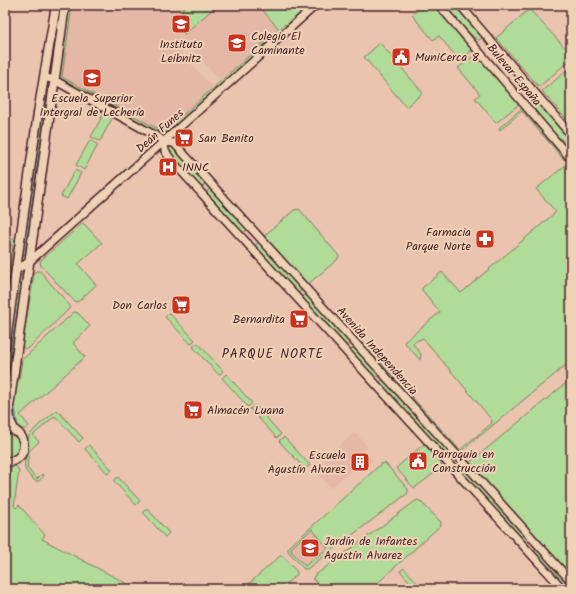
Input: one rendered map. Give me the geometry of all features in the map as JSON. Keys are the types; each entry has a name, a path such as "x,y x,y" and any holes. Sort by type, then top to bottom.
{"highway":[{"path":"5,347 44,77 56,5"},
{"path":"5,470 22,453 24,445 22,437 15,430 10,421 9,407 65,5"},
{"path":"5,428 15,430"},
{"path":"5,462 14,460"}],"main road":[{"name":"Deán Funes","path":"16,270 29,262 316,5"},
{"name":"Bulevar España","path":"439,5 571,159"},
{"name":"Bulevar España","path":"460,5 571,135"},
{"name":"Avenida Independencia","path":"44,77 54,80 158,137 164,142 174,143 571,581"},
{"name":"Avenida Independencia","path":"164,142 164,151 172,161 563,589"},
{"path":"446,461 450,455 456,454"},
{"path":"454,470 461,468 463,462"}],"shaded area":[{"path":"72,5 216,5 221,10 228,5 258,5 279,29 221,81 188,45 181,52 213,88 174,123 164,129 154,127 62,76"},
{"path":"352,434 356,434 368,447 364,451 372,460 360,471 356,466 331,488 315,471 316,468"},
{"name":"Jardín de Infantes Agustín Alvarez","path":"312,529 328,548 305,566 291,551 291,548"}],"green space":[{"path":"68,5 72,5 62,77 154,127 164,129 174,123 279,29 258,5 309,5 287,25 285,24 273,41 171,132 161,132 152,129 59,78 58,74"},
{"path":"187,5 212,5 214,8 184,34 171,19"},
{"path":"424,5 436,5 472,48 472,50 460,61 439,36 433,40 412,15"},
{"path":"444,5 453,5 459,8 483,36 481,39 479,40 472,35"},
{"path":"530,10 571,54 571,59 539,87 496,38"},
{"path":"60,17 52,73 50,72 49,68 56,20"},
{"path":"380,43 423,93 406,107 364,57"},
{"path":"477,54 517,101 518,105 496,123 475,98 480,94 458,68"},
{"path":"571,67 571,125 542,91"},
{"path":"45,89 50,89 25,257 23,255 23,237"},
{"path":"531,101 535,102 551,117 571,140 571,151 560,138 554,135 529,106"},
{"path":"521,109 525,109 565,157 564,160 522,111 500,130 499,128"},
{"path":"104,113 113,117 100,141 91,137"},
{"path":"90,140 98,145 84,170 76,165"},
{"path":"170,145 205,182 203,187 200,187 176,161 168,149"},
{"path":"567,164 571,164 571,361 459,453 361,345 363,343 460,450 492,423 491,419 423,338 414,342 413,344 421,354 420,360 404,342 440,312 422,288 442,272 461,293 556,212 536,189"},
{"path":"75,170 81,173 67,199 61,196"},
{"path":"211,189 248,229 242,233 206,193"},
{"path":"299,209 339,256 337,260 308,284 306,284 264,238 265,235 294,210"},
{"path":"83,223 102,243 78,264 96,285 79,301 75,302 41,266 40,262"},
{"path":"11,239 16,241 5,330 5,297 13,246 10,244 5,248 5,244"},
{"path":"259,242 301,287 300,292 297,293 254,246"},
{"path":"36,271 40,271 70,306 69,309 29,348 25,349 22,346 34,274"},
{"path":"23,274 5,420 5,366 18,279"},
{"path":"303,295 308,295 349,341 348,345 345,346 302,298"},
{"path":"74,312 78,313 90,326 73,343 85,357 20,415 29,426 25,429 18,429 12,418 14,389 19,379 22,360"},
{"path":"169,313 195,340 191,344 165,317"},
{"path":"198,343 223,371 219,375 193,347"},
{"path":"355,348 378,373 377,377 373,377 351,353 350,351"},
{"path":"226,374 252,403 248,407 222,378"},
{"path":"571,379 571,577 468,464"},
{"path":"384,380 450,452 445,456 380,383"},
{"path":"255,405 281,434 277,438 250,409"},
{"path":"57,410 83,438 79,442 55,416 33,435 39,442 29,451 27,468 37,479 42,474 44,476 39,481 35,481 27,473 25,468 28,438 42,422"},
{"path":"7,430 21,439 20,453 5,460 5,431"},
{"path":"284,437 310,465 305,469 279,441"},
{"path":"424,444 441,463 442,467 414,488 396,468"},
{"path":"89,445 112,470 108,474 85,449"},
{"path":"385,463 408,489 408,493 307,569 304,569 288,551 288,548 381,464","holes":["312,529 328,548 305,566 291,551 291,548"]},
{"path":"16,466 19,471 14,506 16,508 19,505 45,535 42,539 137,589 5,589 5,476 11,468"},
{"path":"465,468 528,538 528,543 525,543 460,472"},
{"path":"118,477 140,501 136,505 114,481"},
{"path":"417,500 420,501 441,522 441,525 371,589 323,589 313,579 314,576"},
{"path":"147,508 169,533 165,537 143,512"},
{"path":"537,549 571,586 571,589 567,589 535,554 534,551"},
{"path":"280,556 283,556 297,572 297,575 279,589 243,589"},
{"path":"404,568 423,589 416,589 400,571"}],"waterway":[{"path":"51,68 60,9"},
{"path":"25,255 48,91"},
{"path":"5,397 23,275"},
{"path":"14,408 19,427"},
{"path":"5,494 11,470"}],"place":[{"name":"Instituto Leibnitz","path":"181,24"},
{"name":"Colegio El Caminante","path":"237,43"},
{"name":"MuniCerca 8","path":"401,57"},
{"name":"Escuela Superior Intergral de Lechería","path":"92,78"},
{"name":"San Benito","path":"184,138"},
{"name":"INNC","path":"168,167"},
{"name":"Farmacia Parque Norte","path":"485,239"},
{"name":"Don Carlos","path":"181,305"},
{"name":"Bernardita","path":"299,319"},
{"name":"Almacén Luana","path":"193,410"},
{"name":"Parroquia en Construcción","path":"418,461"},
{"name":"Escuela Agustín Alvarez","path":"360,462"},
{"name":"Jardín de Infantes Agustín Alvarez","path":"310,548"}],"district":[{"name":"PARQUE NORTE","path":"273,354"}]}
